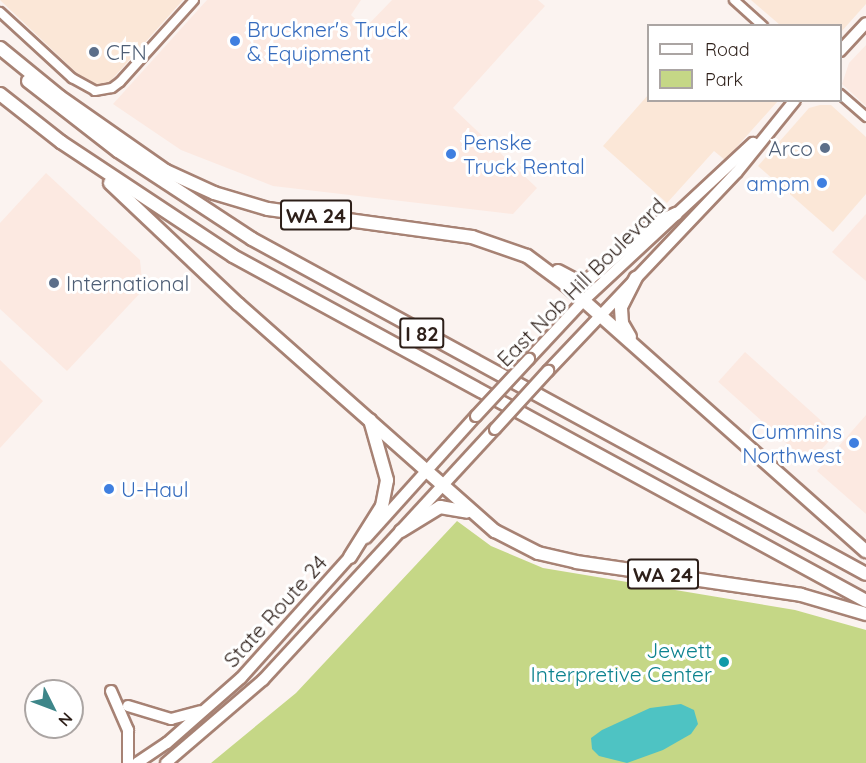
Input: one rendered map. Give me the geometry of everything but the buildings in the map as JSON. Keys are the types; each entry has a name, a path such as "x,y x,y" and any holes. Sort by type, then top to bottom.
{"highway":[{"name":"WA 24","path":"0,48 60,97 166,171 241,202 267,209 472,237 527,256 584,300 866,551"},
{"name":"I 82","path":"0,58 110,145 252,239 866,574"},
{"name":"I 82","path":"0,94 62,142 233,256 866,601"},
{"path":"62,142 444,485 470,512"},
{"path":"527,256 577,281 589,279 649,227 676,214"},
{"path":"634,346 622,322 621,307 636,278"},
{"path":"350,557 382,506 387,480 369,419"},
{"name":"WA 24","path":"401,531 440,507 470,512 495,531 538,553 576,562 801,595 866,615"}],"main road":[{"path":"842,49 866,24"},
{"name":"East Nob Hill Boulevard","path":"444,485 600,315 737,172 793,102"},
{"name":"East Nob Hill Boulevard","path":"426,469 584,300 770,129"},
{"name":"State Route 24","path":"137,763 206,709 279,639 426,469"},
{"name":"State Route 24","path":"166,763 253,690 444,485"},
{"path":"111,691 128,729 128,763"},
{"path":"128,706 171,719 206,709"}],"street":[{"path":"0,12 72,78 95,91 112,88 120,81 194,0"},
{"path":"734,0 761,24"},
{"path":"842,96 866,117"}],"shaded area":[{"path":"0,0 183,0 107,85 98,87 83,79"},
{"path":"207,0 361,0 351,15 365,28 392,0 538,0 545,6 453,108 537,188 513,214 273,186 181,150 113,104"},
{"path":"751,0 866,0 866,4 842,31 842,24 779,24"},
{"path":"866,45 866,106 842,84 849,63"},
{"path":"647,96 647,102 777,102 725,160 714,151 667,203 603,146"},
{"path":"831,105 866,137 866,194 833,232 758,166 809,108"},
{"path":"46,173 140,260 143,290 67,371 0,309 0,223"},
{"path":"866,214 866,281 832,252"},
{"path":"745,352 836,434 809,463 718,382"},
{"path":"0,360 43,401 0,448"},
{"name":"Cummins Northwest","path":"866,415 866,514 817,471"}],"green space":[{"path":"457,521 491,546 543,568 795,610 866,630 866,763 211,763 296,693"}],"water":[{"path":"681,704 694,710 698,724 691,734 663,750 627,763 599,756 592,749 591,738 602,730 650,708"}],"place":[{"name":"Bruckner's Truck & Equipment","path":"235,41"},
{"name":"CFN","path":"94,52"},
{"name":"Arco","path":"825,148"},
{"name":"Penske Truck Rental","path":"451,154"},
{"name":"ampm","path":"822,183"},
{"name":"International","path":"54,283"},
{"name":"Cummins Northwest","path":"854,443"},
{"name":"U-Haul","path":"109,489"},
{"name":"Jewett Interpretive Center","path":"724,662"}]}
